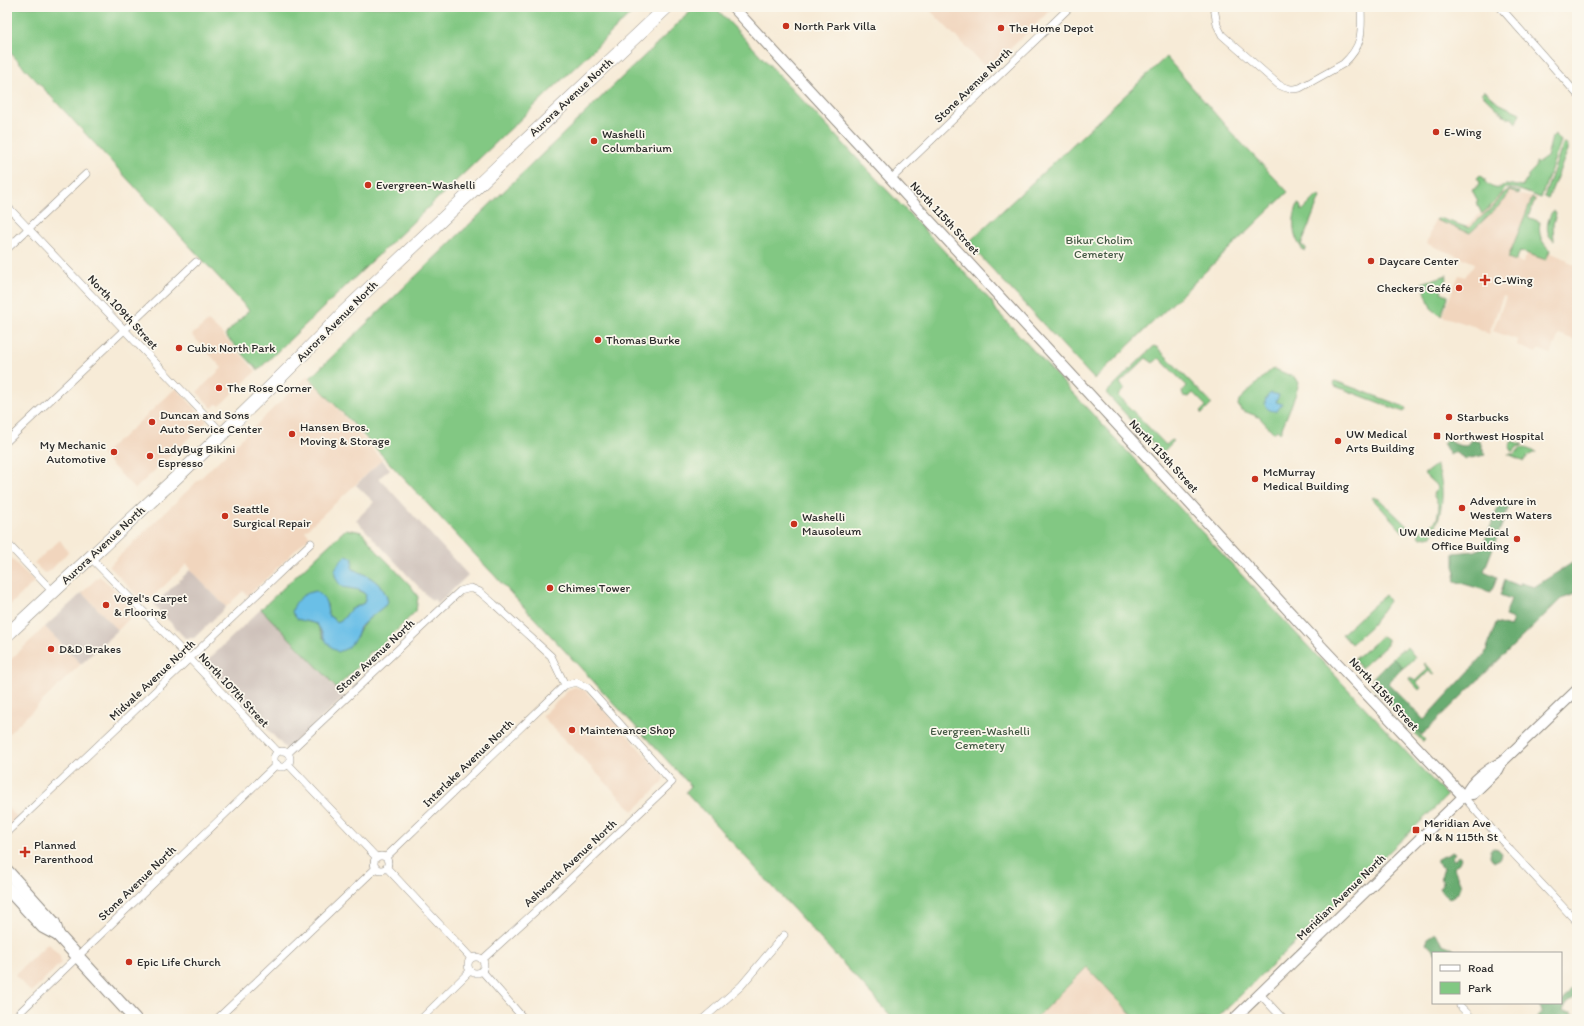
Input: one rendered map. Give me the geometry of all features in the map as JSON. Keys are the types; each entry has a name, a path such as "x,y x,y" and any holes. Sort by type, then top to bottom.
{"highway":[{"name":"Aurora Avenue North","path":"7,635 222,433 300,358 344,312 667,7"}],"main road":[{"path":"7,871 54,923 58,935"},
{"path":"7,888 43,927 58,935 135,1019"}],"street":[{"name":"North 115th Street","path":"733,7 1325,650 1465,795 1511,851 1577,922"},
{"name":"Stone Avenue North","path":"891,179 1070,7"},
{"path":"1214,7 1217,25 1222,35 1279,85 1293,89 1300,88 1343,64 1348,59 1357,46 1362,35 1361,7"},
{"path":"1500,7 1577,94"},
{"path":"7,249 86,174"},
{"name":"North 109th Street","path":"7,206 222,433"},
{"path":"7,441 196,262"},
{"path":"7,543 53,592"},
{"name":"Midvale Avenue North","path":"7,832 311,543"},
{"name":"North 107th Street","path":"90,557 278,752"},
{"name":"Stone Avenue North","path":"288,753 460,591 471,588 480,592 551,656 565,685"},
{"name":"Ashworth Avenue North","path":"482,960 672,782 588,688 576,682 565,685"},
{"name":"Interlake Avenue North","path":"386,858 565,685"},
{"name":"Meridian Avenue North","path":"1234,1019 1465,795 1473,794 1498,770 1502,762 1577,690"},
{"path":"282,751 288,753 290,760 288,764 283,766 277,764 275,759 278,752 282,751"},
{"name":"Stone Avenue North","path":"13,1019 78,957 122,912 277,764"},
{"path":"288,764 376,857"},
{"path":"376,857 381,855 386,858 389,863 387,868"},
{"path":"376,857 374,861 376,868"},
{"path":"376,868 381,870 387,868"},
{"path":"217,1019 376,868"},
{"path":"387,868 471,958"},
{"path":"703,1019 740,986 784,935"},
{"path":"471,958 477,957 482,960 484,966 482,971"},
{"path":"470,971 468,966 471,958"},
{"path":"470,971 476,973 482,971"},
{"path":"420,1019 470,971"},
{"path":"482,971 524,1019"},
{"path":"1260,994 1283,1019"},
{"path":"1460,1006 1473,1019"}],"shaded area":[{"path":"927,7 1054,7 988,70"},
{"path":"1509,191 1520,195 1537,198 1508,258 1523,263 1528,253 1546,260 1549,252 1568,260 1567,262 1577,266 1577,341 1559,334 1551,354 1538,349 1536,353 1517,345 1518,340 1493,331 1506,297 1503,296 1489,334 1476,327 1442,316 1459,275 1465,277 1475,263 1427,244 1435,219 1466,227 1503,192 1508,193"},
{"path":"208,321 256,371 220,405 216,404 212,408 197,392 222,368 192,335"},
{"path":"308,375 382,460 305,531 310,536 248,596 243,591 226,607 190,570 191,569 187,564 145,604 109,566"},
{"path":"176,388 207,421 135,489 102,455"},
{"path":"382,460 390,469 379,478 468,575 438,604 434,599 432,601 356,520 374,502 356,485"},
{"path":"60,540 68,552 51,570 50,569 46,573 43,572 34,563"},
{"path":"7,554 34,582 7,608"},
{"path":"190,570 226,607 194,638 185,638 154,605"},
{"name":"Vogel's Carpet & Flooring","path":"99,576 137,611 118,630 82,593"},
{"path":"82,593 118,630 81,664 45,627"},
{"path":"261,609 331,680 329,682 344,697 287,750 245,705 243,700 239,699 212,669 213,667 207,661"},
{"path":"45,627 81,664 7,735 7,663"},
{"path":"575,687 584,690 618,725 664,778 663,782 633,811 542,716 570,689"},
{"path":"7,807 17,817 7,827"},
{"path":"48,943 60,956 61,963 31,992 15,975"},
{"path":"1087,967 1136,1019 1035,1019"}],"green space":[{"path":"7,7 638,7 258,370 225,335 249,310 7,49"},
{"name":"Evergreen-Washelli Cemetery","path":"695,7 715,7 992,302 994,308 1447,796 1216,1019 1136,1019 1087,967 1035,1019 894,1019 686,792 691,786 310,378"},
{"name":"Bikur Cholim Cemetery","path":"1166,57 1230,131 1288,192 1094,379 968,243"},
{"path":"1484,90 1500,104 1520,113 1516,123 1512,118 1507,118 1481,93"},
{"path":"1555,134 1561,141 1541,198 1517,189 1505,188 1493,204 1482,214 1476,202 1478,201 1472,190 1476,188 1480,182 1477,178 1480,175 1485,179 1485,182 1496,188 1501,188 1507,184 1522,187 1528,178 1528,175 1536,167 1536,162 1538,163 1547,157 1552,137"},
{"path":"1564,142 1568,147 1568,150 1548,199 1544,197"},
{"path":"1510,190 1519,192 1518,194 1509,191 1505,200 1470,233 1436,220 1439,218 1469,228 1494,206 1505,192"},
{"path":"1317,196 1320,197 1301,245 1306,248 1304,251 1295,234 1294,217 1298,204 1300,205 1302,211"},
{"path":"1532,198 1535,199 1528,217 1540,222 1539,230 1541,238 1550,250 1546,260 1520,251 1516,261 1508,258"},
{"path":"1554,211 1556,214 1553,224 1554,241 1549,234 1547,227 1550,216"},
{"path":"1447,275 1441,292 1448,297 1441,316 1431,308 1422,283"},
{"path":"1154,346 1158,348 1212,404 1202,414 1200,412 1206,406 1193,393 1189,397 1183,396 1182,392 1187,386 1159,358 1153,363 1146,358 1120,383 1124,389 1118,396 1166,445 1172,440 1174,441 1162,453 1106,393"},
{"path":"1275,369 1296,378 1299,383 1280,433 1277,430 1274,433 1259,417 1241,410 1238,405 1239,400 1271,370"},
{"path":"1335,381 1405,407 1406,410 1404,412 1335,386 1333,382"},
{"path":"1448,439 1456,444 1464,446 1467,446 1472,440 1480,442 1485,455 1466,459 1454,452 1450,455 1443,443"},
{"path":"1512,441 1523,445 1517,447 1514,451 1511,451 1509,447"},
{"path":"1520,448 1525,448 1536,452 1529,455 1524,461 1508,454 1515,454"},
{"path":"1436,465 1441,483 1441,509 1432,536 1421,538 1418,536 1421,530 1432,525 1437,519 1439,506 1433,494 1438,487 1424,474"},
{"path":"1374,497 1379,499 1408,527 1403,532 1372,498"},
{"path":"1501,500 1510,504 1484,571 1497,577 1491,592 1454,581 1456,572 1454,566 1454,553 1475,551 1482,548"},
{"path":"346,529 362,532 376,550 411,586 418,597 416,611 376,651 369,652 367,658 336,688 261,609","holes":["346,556 352,569 376,582 384,591 388,603 362,626 357,636 323,638 317,624 307,621 327,604 328,615 338,622 343,619 350,610 364,603 367,595 360,591"]},
{"path":"1577,560 1577,591 1570,596 1561,599 1422,735 1372,681 1373,677 1393,657 1403,668 1388,683 1424,720 1485,654 1496,623 1510,627 1513,619 1505,616 1511,599 1500,595 1505,580 1520,586 1521,583 1534,587"},
{"path":"1385,595 1389,601 1371,626 1351,644 1342,634"},
{"path":"1382,636 1387,639 1387,645 1361,668 1354,660"},
{"path":"1407,647 1415,657 1403,668 1393,657"},
{"path":"1425,663 1435,674 1434,675 1429,671 1417,683 1421,688 1419,690 1409,679 1410,677 1415,681 1428,669 1424,664"},
{"path":"1373,684 1425,740 1423,742 1371,685"},
{"path":"1494,848 1498,849 1502,853 1501,857 1494,862 1490,856 1491,850"},
{"path":"1452,851 1455,853 1451,858 1455,860 1458,856 1461,858 1459,863 1454,868 1461,885 1459,892 1449,899 1439,888 1443,882 1441,878 1444,868 1437,863 1437,859"},
{"path":"1436,933 1443,944 1454,949 1456,952 1434,952 1426,943 1428,938"},
{"path":"1577,987 1577,995 1565,1006 1563,1011 1571,1012 1577,1017 1577,1019 1536,1019 1542,1011 1538,1004 1562,1004 1562,1002 1571,989"}],"water":[{"path":"1271,393 1279,395 1276,402 1282,404 1277,411 1269,410 1265,405 1266,399"},
{"path":"346,556 353,558 352,569 371,578 380,586 384,591 388,603 360,627 357,636 348,648 338,652 327,642 317,624 297,619 292,612 293,607 301,597 316,591 325,601 328,615 337,622 343,619 350,610 364,603 366,595 360,590 342,587 336,578 336,567"}],"place":[{"name":"North Park Villa","path":"786,26"},
{"name":"The Home Depot","path":"1001,28"},
{"name":"E-Wing","path":"1436,132"},
{"name":"Washelli Columbarium","path":"594,141"},
{"name":"Evergreen-Washelli","path":"368,185"},
{"name":"Daycare Center","path":"1371,261"},
{"name":"C-Wing","path":"1485,280"},
{"name":"Checkers Café","path":"1459,288"},
{"name":"Thomas Burke","path":"598,340"},
{"name":"Cubix North Park","path":"179,348"},
{"name":"The Rose Corner","path":"219,388"},
{"name":"Starbucks","path":"1449,417"},
{"name":"Duncan and Sons Auto Service Center","path":"152,422"},
{"name":"Hansen Bros. Moving & Storage","path":"292,434"},
{"name":"Northwest Hospital","path":"1437,436"},
{"name":"UW Medical Arts Building","path":"1338,441"},
{"name":"My Mechanic Automotive","path":"114,452"},
{"name":"LadyBug Bikini Espresso","path":"150,456"},
{"name":"McMurray Medical Building","path":"1255,479"},
{"name":"Adventure in Western Waters","path":"1462,508"},
{"name":"Seattle Surgical Repair","path":"225,516"},
{"name":"Washelli Mausoleum","path":"794,524"},
{"name":"UW Medicine Medical Office Building","path":"1517,539"},
{"name":"Chimes Tower","path":"550,588"},
{"name":"Vogel's Carpet & Flooring","path":"106,605"},
{"name":"D&D Brakes","path":"51,649"},
{"name":"Maintenance Shop","path":"572,730"},
{"name":"Meridian Ave N & N 115th St","path":"1416,830"},
{"name":"Planned Parenthood","path":"25,852"},
{"name":"Epic Life Church","path":"129,962"}]}
